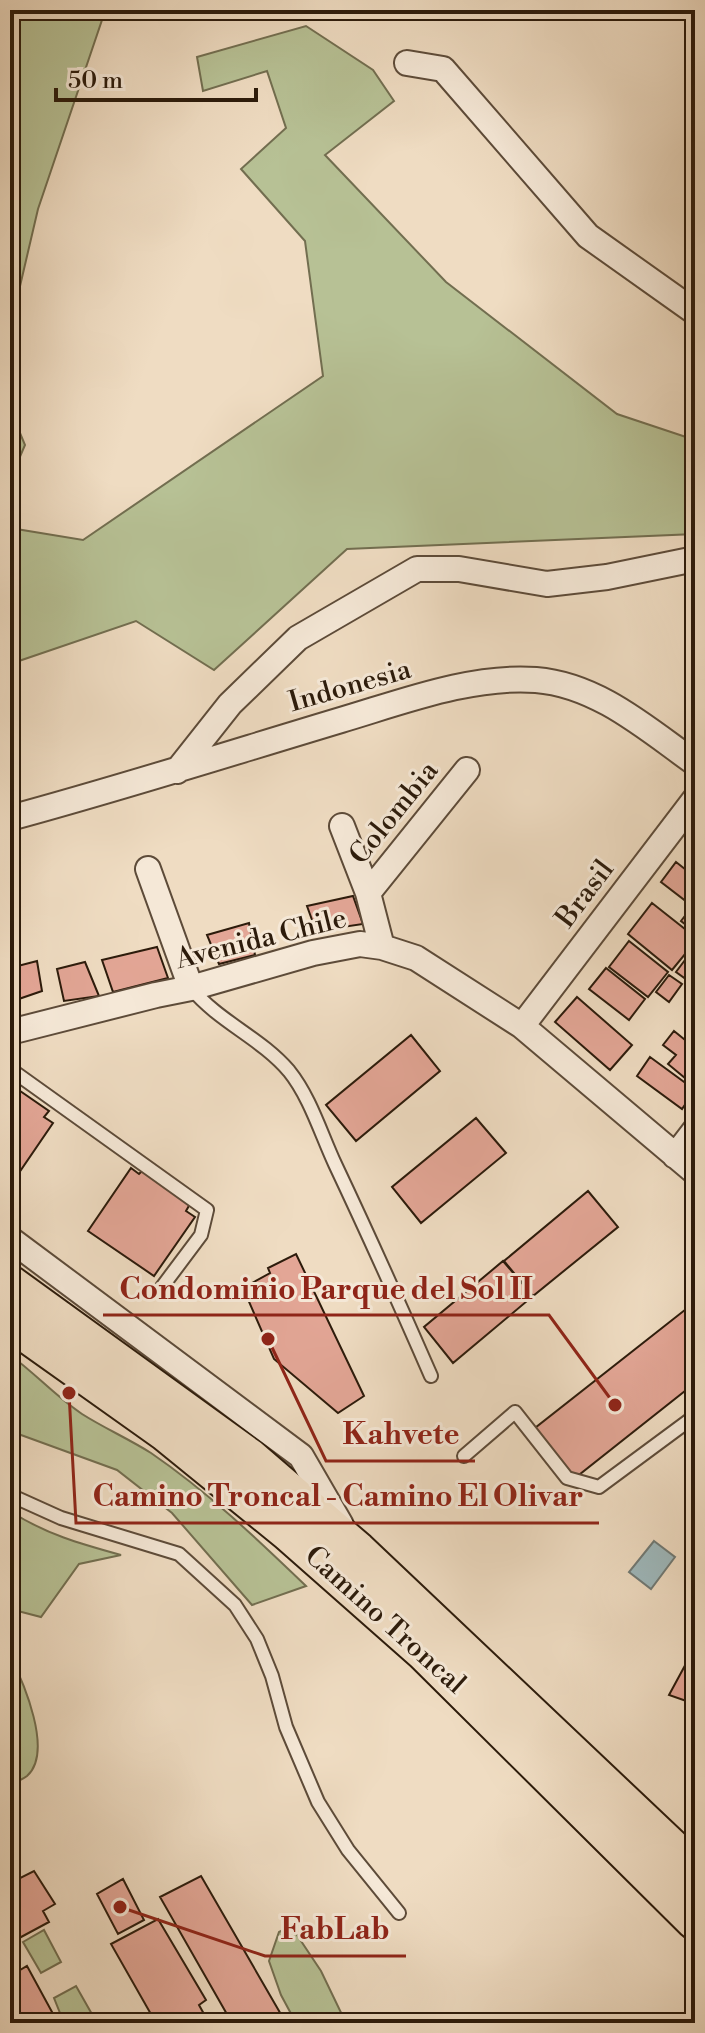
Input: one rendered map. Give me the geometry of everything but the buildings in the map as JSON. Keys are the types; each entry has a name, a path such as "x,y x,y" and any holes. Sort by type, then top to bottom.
{"main road":[{"name":"Camino Troncal","path":"10,1285 249,1458 357,1551 695,1871"},
{"name":"Camino Troncal","path":"10,1321 166,1432 289,1532 425,1652 695,1920"}],"street":[{"path":"407,63 443,69 588,236 695,312"},
{"path":"177,771 230,704 298,638 417,569 459,569 547,584 607,577 695,559"},
{"name":"Indonesia","path":"10,818 448,689 537,680 579,690 616,707 695,763"},
{"name":"Colombia","path":"368,893 467,770"},
{"name":"Brasil","path":"522,1026 695,799"},
{"path":"342,826 368,893 382,947"},
{"path":"148,869 191,988"},
{"name":"Avenida Chile","path":"10,1032 191,988 313,953 360,944 382,947 416,958 522,1026 695,1172"},
{"path":"675,1156 695,1130"},
{"name":"Camino Troncal","path":"10,1239 301,1456 357,1551"}],"lane":[{"path":"191,988 223,1020 275,1056 299,1086 431,1376"},
{"path":"10,1069 207,1210 201,1235 159,1291"},
{"path":"464,1456 515,1412 567,1478 599,1487 695,1416"},
{"path":"10,1495 61,1518 179,1554 235,1605 257,1639 272,1676 286,1727 318,1802 348,1850 399,1913"}],"green space":[{"path":"10,10 100,10 103,17 38,209 10,329"},
{"path":"306,26 373,70 394,101 325,155 446,282 617,414 695,440 695,534 347,549 214,670 136,621 10,664 10,528 83,540 323,376 305,241 241,169 286,128 267,71 203,91 197,57"},
{"path":"10,409 25,445 10,480"},
{"path":"10,1355 82,1414 151,1453 192,1484 306,1586 252,1605 172,1513 117,1470 10,1431"},
{"path":"10,1511 50,1532 121,1555 79,1564 41,1617 10,1609"},
{"path":"10,1656 34,1716 38,1751 35,1765 27,1776 10,1785"},
{"path":"291,1926 321,1971 346,2023 296,2023 281,1995 269,1961 279,1932"},
{"path":"44,1930 61,1962 41,1973 23,1942"},
{"path":"76,1986 97,2023 64,2023 54,1998"}],"water":[{"path":"654,1541 675,1557 651,1589 629,1572"}],"place":[{"name":"Kahvete","path":"268,1339"},
{"name":"Camino Troncal - Camino El Olivar","path":"69,1393"},
{"name":"Condominio Parque del Sol II","path":"615,1405"},
{"name":"FabLab","path":"120,1907"}]}
